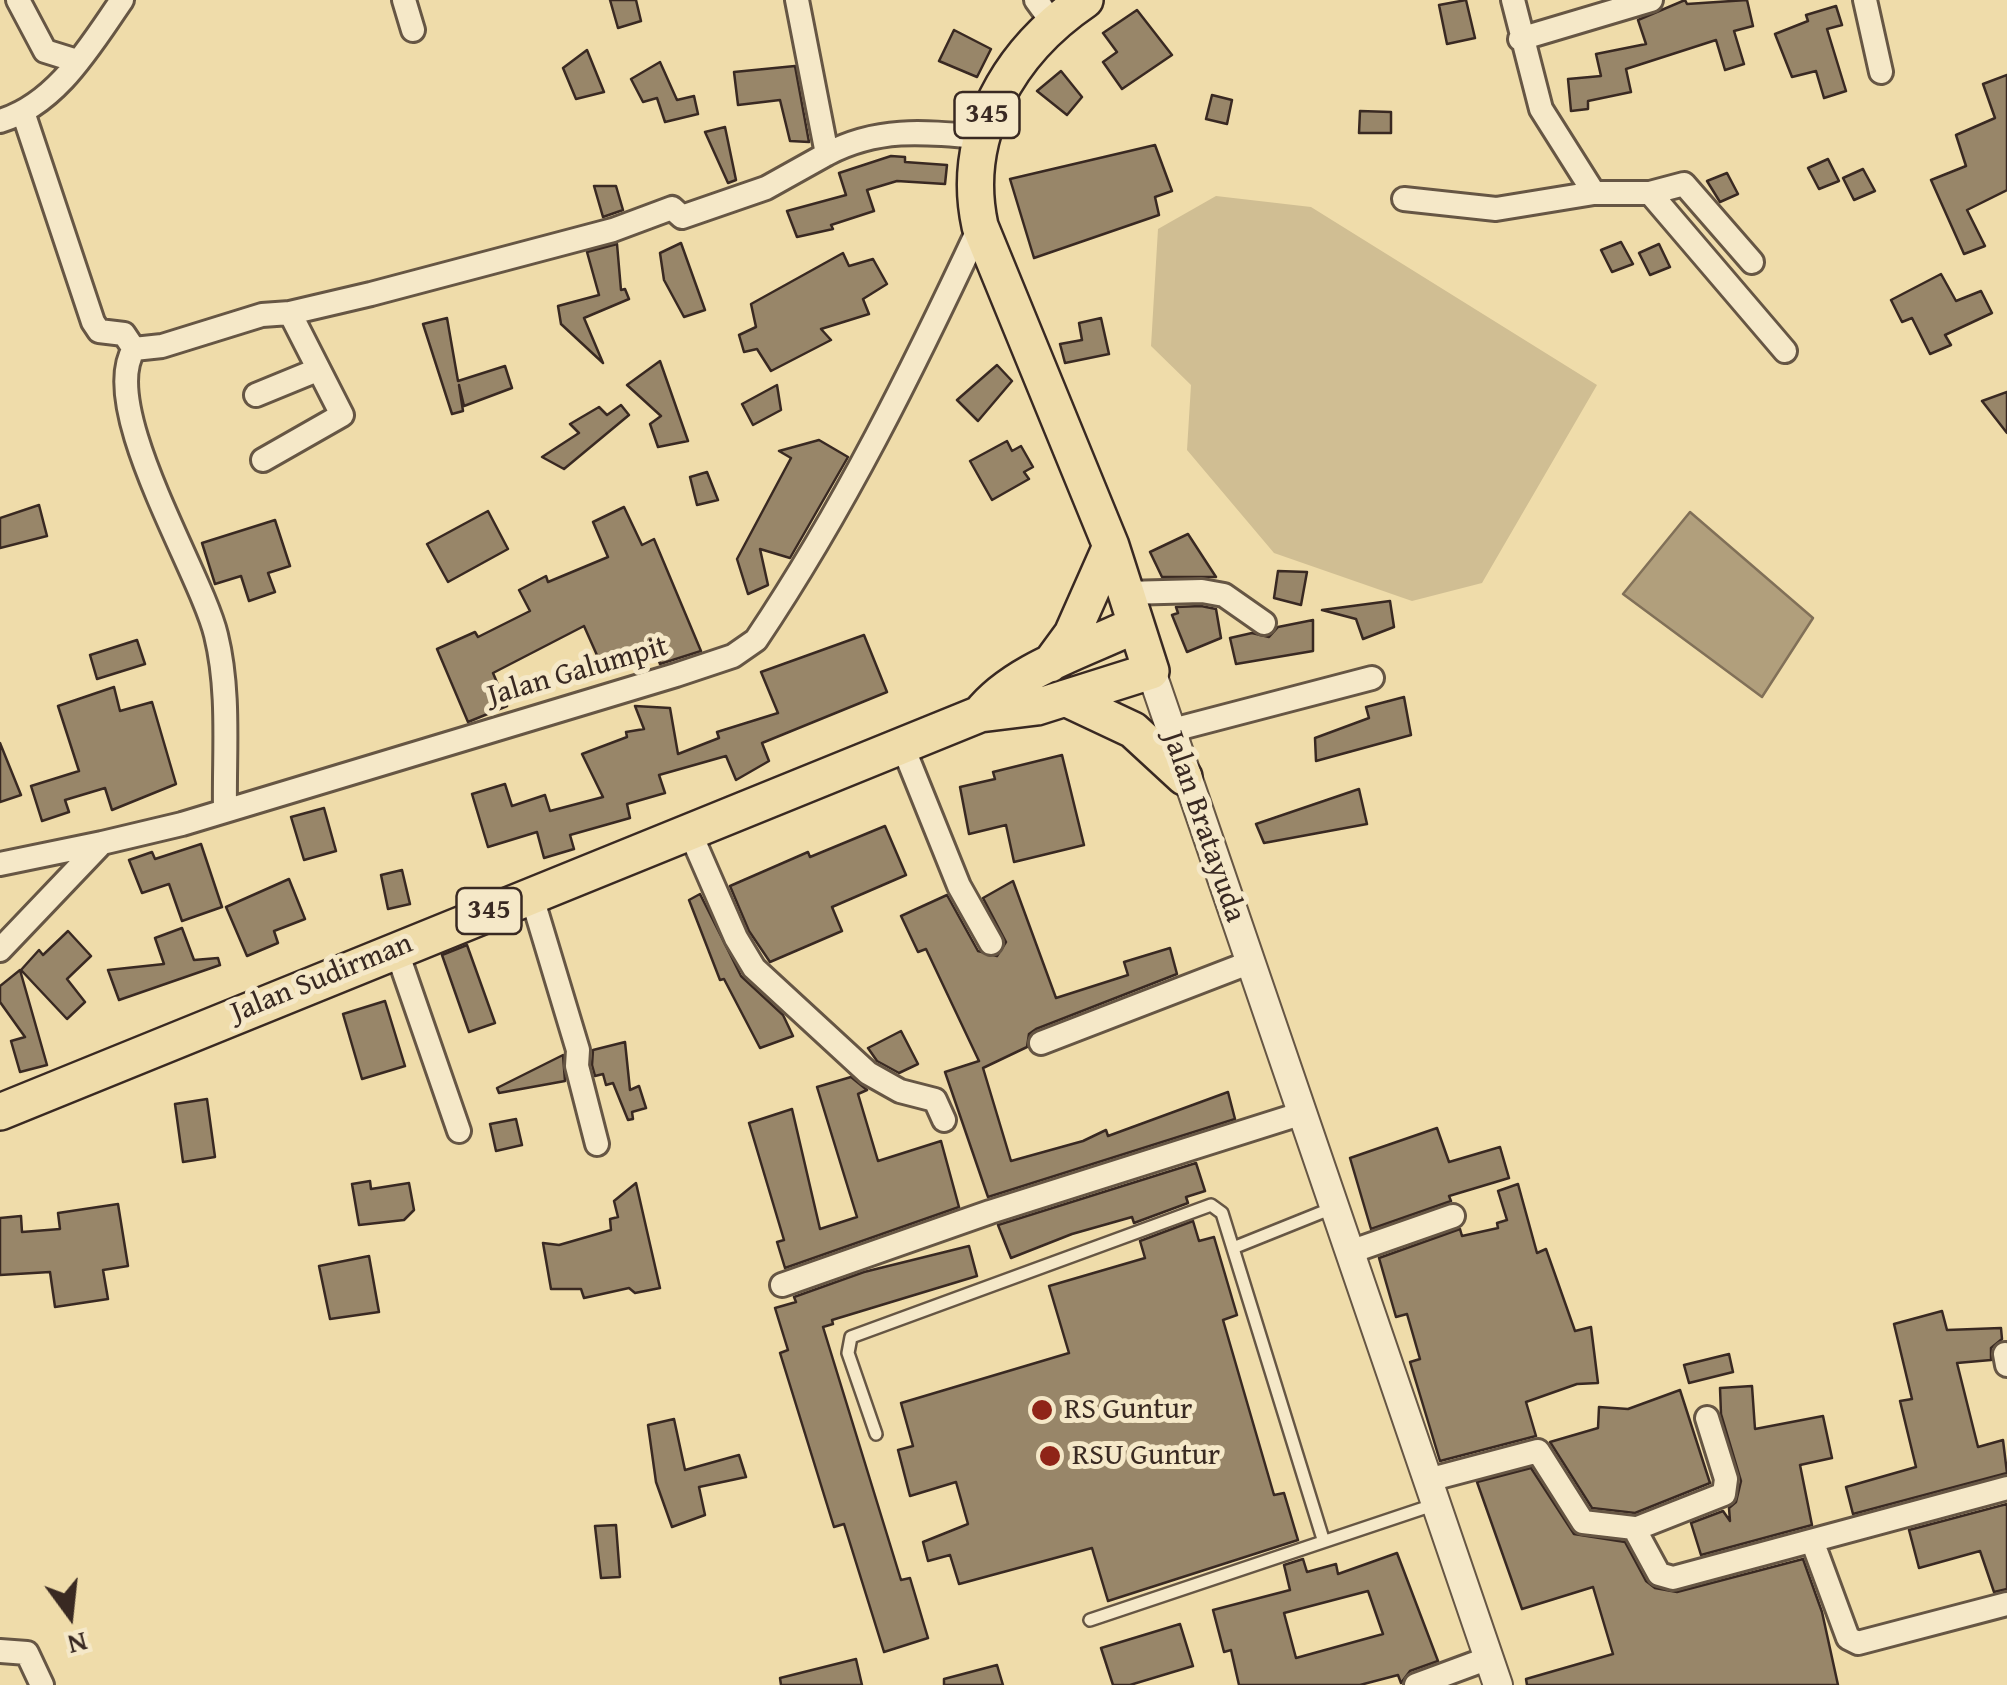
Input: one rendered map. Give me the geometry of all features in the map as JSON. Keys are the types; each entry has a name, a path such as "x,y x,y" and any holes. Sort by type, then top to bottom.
{"main road":[{"name":"Jalan Bratayuda","path":"1084,0 1044,11 998,93 980,136 974,179 980,226 1111,546 1151,671"},
{"name":"345","path":"1057,683 1072,634 1111,546"},
{"name":"345","path":"1057,683 1130,609"},
{"name":"345","path":"1057,683 1151,671"},
{"name":"Jalan Sudirman","path":"0,1112 531,894 903,747 980,714 1002,693 1057,683"},
{"path":"1057,683 1133,730 1184,777"}],"street":[{"path":"18,0 33,36 67,58"},
{"path":"0,121 24,112 56,88 67,58 122,0"},
{"path":"404,0 413,30"},
{"path":"796,0 827,154"},
{"path":"1512,0 1541,109 1594,193"},
{"path":"1520,38 1651,0"},
{"path":"1865,0 1881,72"},
{"path":"24,112 93,322 100,332 119,331 133,342 125,380 142,447 160,508 216,636 226,723 225,810"},
{"path":"134,349 162,346 262,314 290,313 613,230 672,208 682,217 766,188 827,154 893,132 980,136"},
{"path":"1404,200 1496,210 1594,193 1650,193 1684,184 1752,262"},
{"path":"1650,193 1786,351"},
{"name":"Jalan Galumpit","path":"0,864 102,843 225,810 733,656 756,640 818,548 980,226"},
{"path":"263,460 342,415 290,313"},
{"path":"256,394 317,370"},
{"path":"1130,609 1202,591 1224,595 1264,624"},
{"name":"Jalan Bratayuda","path":"1151,671 1184,777 1494,1672"},
{"path":"1169,730 1372,678"},
{"path":"903,747 958,886 991,942"},
{"path":"690,830 736,938 754,968 868,1073 900,1091 935,1100 944,1120"},
{"path":"0,950 102,843"},
{"path":"531,894 578,1050 578,1066 597,1144"},
{"path":"396,949 459,1131"},
{"path":"1041,1043 1250,962"},
{"path":"782,1285 990,1212 1303,1113"},
{"path":"1350,1252 1453,1216"},
{"path":"1432,1492 1538,1451 1584,1522 1635,1529 1724,1494 1726,1480 1707,1418"},
{"path":"1635,1529 1658,1574 1666,1578 1813,1543 2007,1488"},
{"path":"1813,1543 1848,1638 1858,1643 2007,1604"},
{"path":"0,1652 27,1653 42,1685"},
{"path":"1416,1685 1494,1672"}],"lane":[{"path":"876,1434 848,1352 851,1338 865,1329 1211,1205 1222,1213 1323,1539"},
{"path":"1233,1248 1335,1208"},
{"path":"1090,1620 1323,1539 1432,1492"}],"shaded area":[{"path":"1216,196 1311,207 1597,385 1482,583 1412,601 1274,553 1187,450 1191,385 1151,346 1158,229"},
{"path":"1690,512 1813,618 1762,697 1623,594"}],"building":[{"path":"610,0 636,0 641,21 618,28"},
{"path":"1466,0 1475,38 1447,44 1439,5"},
{"path":"1685,0 1687,4 1747,0 1753,26 1734,31 1744,64 1725,70 1716,40 1626,69 1631,92 1588,101 1588,109 1571,111 1568,79 1601,76 1596,54 1646,44 1638,20"},
{"path":"1836,6 1842,25 1827,29 1846,91 1824,98 1816,71 1792,77 1775,34 1808,21 1806,15"},
{"path":"1137,10 1172,55 1122,89 1103,62 1117,52 1103,33"},
{"path":"954,30 991,49 977,77 939,61"},
{"path":"587,50 604,92 576,99 563,68"},
{"path":"660,62 677,100 694,96 698,114 665,122 657,98 643,102 631,79"},
{"path":"795,66 809,142 790,141 780,100 738,105 734,72"},
{"path":"1061,71 1082,97 1067,115 1037,91"},
{"path":"2007,75 2007,190 1967,210 1985,246 1964,254 1931,180 1966,166 1956,135 1995,118 1983,84"},
{"path":"1212,95 1232,100 1227,124 1206,119"},
{"path":"1360,111 1391,112 1391,133 1359,133"},
{"path":"725,127 736,180 728,183 705,132"},
{"path":"1155,145 1172,191 1155,197 1159,215 1034,258 1010,179"},
{"path":"891,156 905,157 905,162 947,165 945,184 897,181 867,190 874,211 831,225 833,229 797,237 787,211 846,195 839,173"},
{"path":"1828,159 1839,181 1819,189 1808,168"},
{"path":"1863,169 1875,191 1854,200 1843,178"},
{"path":"1727,173 1738,194 1720,202 1707,181"},
{"path":"594,186 616,186 623,210 603,217"},
{"path":"1621,242 1633,264 1612,272 1601,250"},
{"path":"681,243 705,310 684,317 664,280 660,253"},
{"path":"617,244 621,290 625,289 629,299 584,318 603,363 561,324 558,306 599,295 587,252"},
{"path":"1659,244 1670,267 1650,275 1639,253"},
{"path":"843,253 849,266 873,259 887,284 863,299 869,314 821,329 831,340 771,371 757,349 744,352 739,335 756,327 751,304"},
{"path":"1941,274 1956,301 1981,291 1992,313 1945,335 1951,345 1930,354 1912,318 1902,322 1891,300"},
{"path":"447,318 458,381 505,366 512,388 464,406 459,385 463,411 452,414 423,324"},
{"path":"1101,318 1109,354 1065,363 1060,344 1082,340 1079,323"},
{"path":"660,361 688,441 658,447 650,424 661,416 627,385"},
{"path":"997,365 1012,381 978,421 957,400"},
{"path":"777,385 781,410 753,425 742,404"},
{"path":"2007,392 2007,433 1982,401"},
{"path":"621,405 629,415 564,469 542,457 579,433 570,424 599,407 607,415"},
{"path":"819,440 848,457 790,558 760,549 768,585 748,594 737,559 791,458 779,451"},
{"path":"1007,441 1012,451 1021,446 1033,467 1024,472 1029,479 992,500 970,461"},
{"path":"707,472 718,500 697,505 690,477"},
{"path":"39,505 47,536 0,548 0,518"},
{"path":"624,507 642,545 654,539 701,651 660,664 654,646 600,662 584,626 493,673 507,706 468,722 437,649 475,632 478,637 530,611 519,590 546,576 548,582 608,557 593,522"},
{"path":"488,511 508,549 448,582 427,544"},
{"path":"275,520 290,566 268,573 275,592 249,601 241,576 215,584 202,543"},
{"path":"1188,534 1216,577 1162,577 1150,552"},
{"path":"1278,571 1307,572 1301,605 1274,598"},
{"path":"1390,601 1394,627 1363,639 1356,619 1322,610"},
{"path":"1176,607 1216,609 1221,638 1187,652 1172,615 1178,613"},
{"path":"1313,620 1313,651 1236,664 1230,638 1252,633 1269,637 1278,627"},
{"path":"864,635 887,692 762,743 769,761 736,780 726,756 659,775 665,793 627,804 630,818 570,835 574,849 544,858 537,832 488,847 472,794 505,784 512,806 545,795 550,811 603,797 582,754 627,737 626,732 644,729 635,706 670,708 678,754 719,738 717,732 778,713 761,672"},
{"path":"137,640 145,664 97,679 90,655"},
{"path":"114,687 120,711 152,702 176,784 112,810 105,788 65,800 69,812 42,821 31,786 79,771 58,706"},
{"path":"1404,697 1411,735 1316,761 1315,738 1369,718 1366,707"},
{"path":"0,743 21,795 0,802"},
{"path":"1062,755 1084,845 1014,862 1006,825 969,834 960,787 995,779 993,772"},
{"path":"1359,789 1367,824 1264,843 1256,824"},
{"path":"324,808 336,851 304,860 291,817"},
{"path":"885,826 906,875 832,907 842,931 770,962 749,931 730,886 808,852 810,857"},
{"path":"201,844 222,907 182,921 169,884 142,893 129,860 152,852 155,859"},
{"path":"402,870 410,904 388,909 381,875"},
{"path":"289,879 305,919 274,931 278,943 247,956 226,907"},
{"path":"1013,881 1056,998 1128,975 1124,962 1170,948 1177,974 1036,1029 1029,1034 1027,1047 983,1068 1011,1161 1083,1141 1106,1130 1108,1136 1228,1092 1235,1119 988,1197 945,1072 979,1061 926,949 918,952 901,916 947,895 978,951 997,956 1006,942 983,898"},
{"path":"700,894 741,976 783,1015 793,1036 760,1048 724,979 720,980 689,900"},
{"path":"182,928 194,960 218,958 220,965 119,1000 108,970 164,964 155,938"},
{"path":"68,931 91,956 67,979 85,1002 67,1019 21,970 39,950 43,955"},
{"path":"467,945 495,1023 469,1032 442,955"},
{"path":"20,970 47,1065 20,1072 11,1041 25,1037 0,1002 0,986"},
{"path":"385,1001 405,1066 362,1079 343,1014"},
{"path":"901,1031 918,1064 899,1073 877,1061 868,1048"},
{"path":"625,1042 630,1090 639,1086 646,1108 632,1112 633,1119 628,1120 613,1083 606,1085 603,1074 595,1076 592,1065 593,1050"},
{"path":"563,1055 565,1081 499,1093 497,1088"},
{"path":"851,1077 867,1090 858,1094 878,1161 941,1141 959,1207 785,1268 777,1242 784,1240 749,1123 792,1109 820,1229 857,1217 817,1087"},
{"path":"207,1099 215,1157 183,1162 175,1104"},
{"path":"516,1119 522,1145 496,1151 490,1124"},
{"path":"1437,1128 1449,1162 1500,1147 1509,1178 1449,1196 1451,1201 1371,1229 1350,1158"},
{"path":"1196,1163 1205,1191 1186,1197 1188,1203 1134,1223 1132,1217 1072,1234 1011,1258 998,1225"},
{"path":"370,1181 371,1189 409,1183 414,1210 404,1220 359,1225 352,1184"},
{"path":"636,1183 660,1288 635,1293 629,1288 584,1298 581,1289 551,1289 543,1243 559,1245 611,1230 610,1219 618,1217 614,1201"},
{"path":"1518,1184 1537,1253 1546,1249 1575,1331 1591,1327 1598,1383 1577,1384 1526,1402 1536,1436 1440,1461 1410,1362 1420,1359 1407,1314 1396,1317 1379,1258 1460,1229 1462,1236 1498,1228 1497,1223 1507,1220 1498,1191"},
{"path":"118,1204 128,1266 103,1270 108,1299 55,1307 50,1272 0,1275 0,1218 21,1216 22,1232 60,1229 58,1213"},
{"name":"RS Guntur","path":"1193,1221 1199,1241 1214,1237 1237,1315 1223,1320 1274,1495 1284,1493 1298,1540 1108,1601 1092,1548 959,1584 950,1555 928,1561 923,1542 968,1524 956,1482 910,1496 898,1450 913,1446 901,1403 1069,1353 1049,1286 1145,1258 1140,1241"},
{"path":"969,1246 977,1276 832,1320 833,1324 823,1327 901,1580 910,1578 928,1638 884,1652 844,1524 834,1527 780,1353 788,1350 775,1308 796,1302 794,1297 864,1272"},
{"path":"369,1256 379,1312 330,1319 319,1266"},
{"path":"1942,1311 1947,1330 2001,1328 2002,1339 1991,1348 1991,1360 1957,1363 1978,1447 2003,1440 2007,1473 1853,1514 1846,1487 1916,1467 1900,1401 1912,1399 1894,1324"},
{"path":"1729,1354 1733,1372 1689,1383 1684,1365"},
{"path":"1752,1386 1755,1429 1823,1416 1832,1458 1800,1465 1812,1525 1701,1555 1691,1523 1723,1511 1730,1521 1729,1508 1736,1502 1741,1481 1721,1414 1720,1388"},
{"path":"1680,1390 1710,1483 1635,1513 1592,1508 1550,1442 1598,1428 1599,1407 1628,1409"},
{"path":"674,1419 685,1470 739,1455 746,1477 699,1487 705,1515 672,1527 656,1482 648,1425"},
{"path":"1531,1468 1574,1534 1625,1542 1646,1581 1655,1588 1677,1592 1803,1559 1822,1612 1838,1685 1527,1685 1526,1679 1613,1654 1593,1587 1522,1609 1477,1482"},
{"path":"2007,1504 2007,1589 1994,1592 1980,1551 1919,1568 1909,1530"},
{"path":"616,1525 620,1577 601,1578 595,1526"},
{"path":"1397,1553 1438,1661 1410,1671 1401,1683 1398,1675 1360,1685 1239,1685 1231,1650 1224,1652 1213,1610 1290,1590 1284,1565 1303,1559 1307,1572 1336,1564 1338,1574","holes":["1368,1591 1383,1634 1296,1658 1284,1613"]},
{"path":"1180,1624 1193,1666 1130,1685 1113,1685 1101,1648"},
{"path":"856,1659 862,1685 781,1685 780,1678"},
{"path":"997,1665 1003,1685 944,1685 944,1679"}],"place":[{"name":"RS Guntur","path":"1042,1410"},
{"name":"RSU Guntur","path":"1050,1456"}]}
